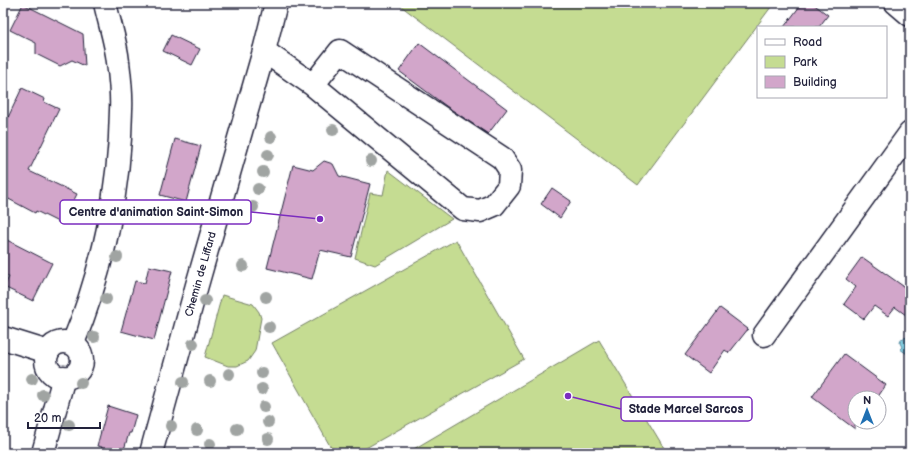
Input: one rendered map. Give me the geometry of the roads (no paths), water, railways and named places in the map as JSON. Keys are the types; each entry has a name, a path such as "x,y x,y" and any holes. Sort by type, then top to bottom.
{"street":[{"path":"74,343 85,315 97,275 116,190 121,110 118,60 105,3"},
{"name":"Chemin de Liffard","path":"151,453 196,285 264,51 276,3"},
{"path":"896,3 910,14"},
{"path":"264,51 313,86 463,209 480,211 494,205 509,186 510,170 502,158 340,50 313,86"},
{"path":"764,335 910,133"},
{"path":"3,338 48,352"},
{"path":"62,342 74,343 82,355 82,364 77,374 58,377 52,373 46,363 48,352 54,344 62,342"},
{"path":"43,453 64,377"}],"water":[{"path":"910,337 910,356 900,349 902,347 900,343 901,339"}],"place":[{"name":"Centre d'animation Saint-Simon","path":"320,219"},
{"name":"Stade Marcel Sarcos","path":"568,396"}]}
